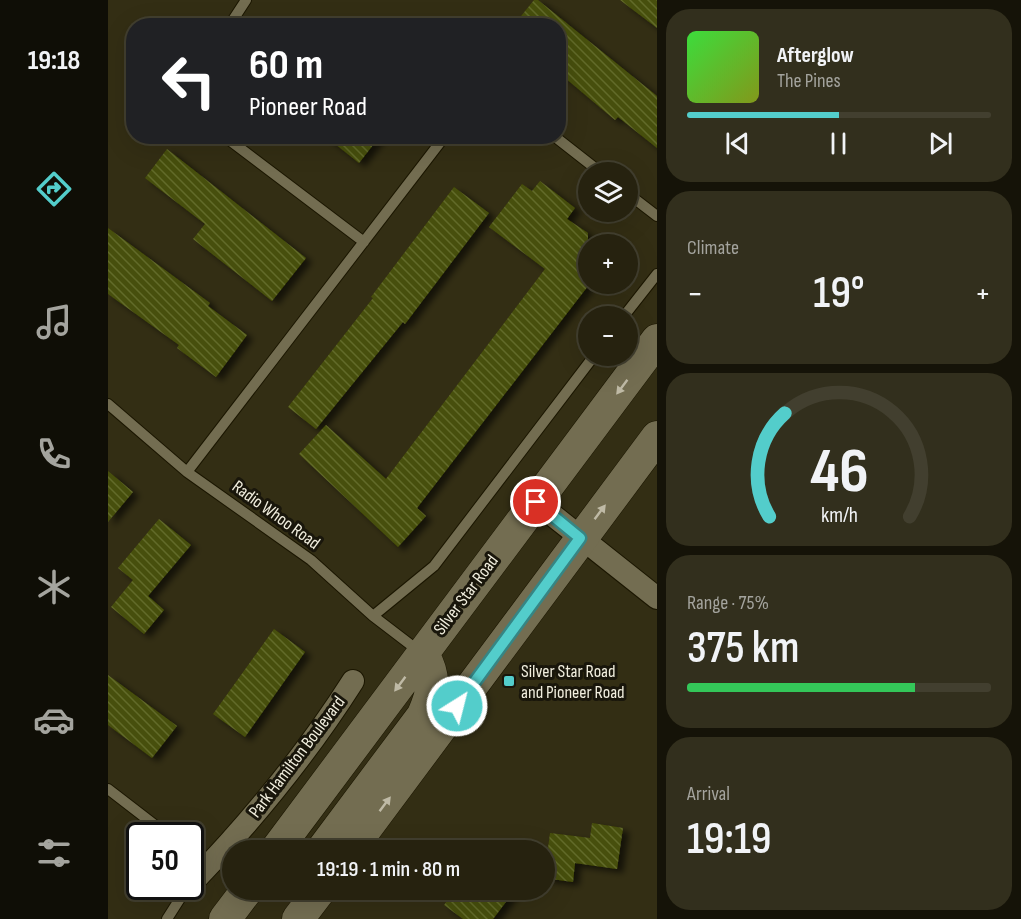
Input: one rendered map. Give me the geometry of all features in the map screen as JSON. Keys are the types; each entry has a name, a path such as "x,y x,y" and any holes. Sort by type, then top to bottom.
{"main road":[{"name":"Silver Star Road","path":"284,840 657,340"},
{"path":"357,840 657,437"},
{"path":"329,840 423,715 432,693 432,676 423,654"},
{"path":"225,919 239,900"},
{"path":"286,919 294,900"},
{"path":"298,919 313,900"}],"street":[{"path":"536,502 657,598"},
{"name":"Park Hamilton Boulevard","path":"204,869 227,847 292,768 354,681"}],"lane":[{"path":"234,18 246,0"},
{"path":"235,144 364,242"},
{"path":"187,471 439,144"},
{"path":"564,144 587,162"},
{"path":"638,202 657,216"},
{"path":"632,306 657,274"},
{"path":"373,616 434,566 586,366"},
{"name":"Radio Whoo Road","path":"108,404 187,471 311,560 373,616 423,654"},
{"path":"108,789 152,822"},
{"name":"Park Hamilton Boulevard","path":"167,919 179,900"}],"building":[{"path":"534,0 538,0 560,18 519,18"},
{"path":"620,0 657,0 657,28"},
{"path":"566,23 657,96 657,148 618,117 615,120 566,79"},
{"path":"335,144 374,144 359,163"},
{"path":"167,149 306,258 272,301 193,239 205,224 145,178"},
{"path":"540,181 575,208 567,219 588,233 578,234 578,294 582,294 417,508 426,516 398,547 299,454 326,425 386,479 545,269 489,227 522,184 532,191"},
{"path":"454,187 489,213 405,324 403,322 316,429 288,407 373,298 371,297"},
{"path":"108,228 210,303 208,306 247,335 216,377 177,348 179,345 108,294"},
{"path":"108,471 133,492 108,522"},
{"path":"159,519 191,545 148,596 164,610 144,634 111,607 133,580 118,568"},
{"path":"274,629 305,652 245,737 213,714"},
{"path":"108,675 177,726 152,758 108,725"},
{"path":"592,823 623,828 617,869 575,863 573,882 555,880 555,840 549,840 550,833 590,838"},
{"path":"448,900 507,900 493,919 463,919 444,905"}],"place":[{"name":"Silver Star Road and Pioneer Road","path":"509,681"}],"route":[{"path":"457,706 580,538 536,502"}]}
